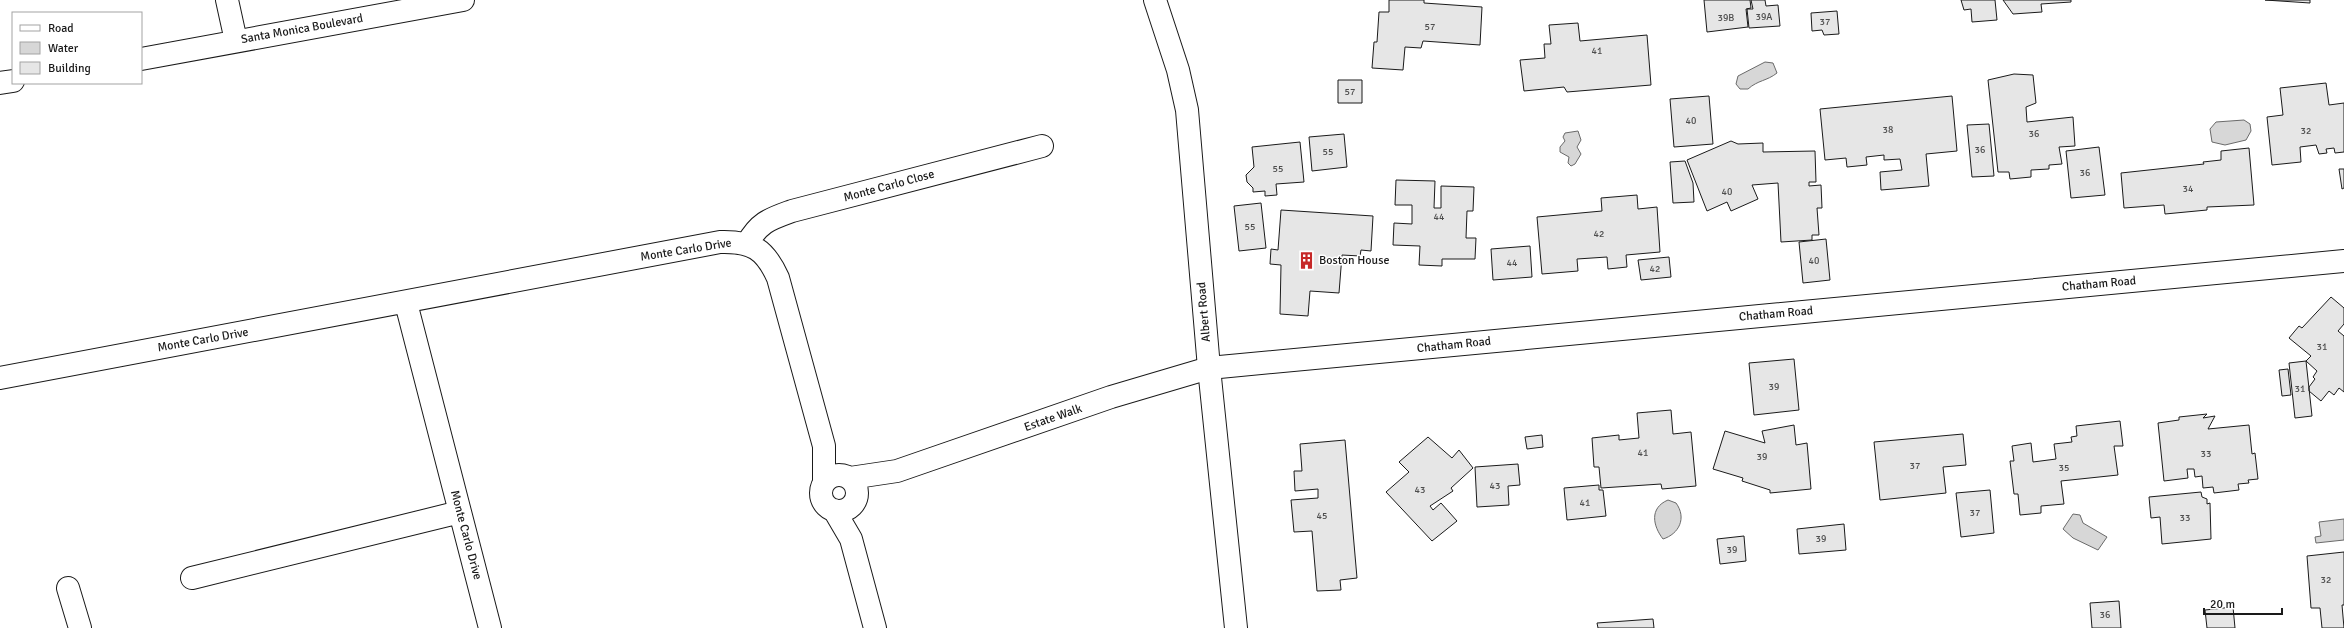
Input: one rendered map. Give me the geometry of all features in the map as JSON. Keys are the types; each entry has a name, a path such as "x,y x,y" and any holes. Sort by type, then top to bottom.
{"street":[{"path":"227,0 236,41"},
{"name":"Santa Monica Boulevard","path":"142,60 236,41 463,0"},
{"name":"Albert Road","path":"1155,0 1176,64 1187,110 1209,368 1236,628"},
{"path":"0,83 12,81"},
{"name":"Monte Carlo Close","path":"747,244 755,230 768,220 792,211 1042,146"},
{"name":"Monte Carlo Drive","path":"0,378 406,303 720,242 747,244 769,259 778,278 824,446 824,483"},
{"name":"Chatham Road","path":"1209,368 2344,261"},
{"name":"Monte Carlo Drive","path":"406,303 490,628"},
{"name":"Estate Walk","path":"852,489 881,485 897,471 1111,398 1209,368"},
{"name":"Monte Carlo Drive","path":"824,446 852,489"},
{"path":"833,476 852,489 845,510 834,510 827,506 823,499 821,490 824,483 833,476"},
{"path":"851,539 852,489"},
{"path":"834,510 851,539 875,628"},
{"path":"192,578 460,512"},
{"path":"68,588 80,628"}],"water":[{"path":"1765,62 1773,63 1777,73 1748,89 1740,89 1736,84 1738,76"},
{"path":"2244,120 2250,124 2251,131 2246,140 2225,145 2212,142 2210,129 2216,122"},
{"path":"1578,131 1581,140 1577,147 1581,154 1575,164 1571,166 1568,163 1569,157 1560,152 1560,147 1565,141 1563,137 1565,133"},
{"path":"1668,500 1676,503 1681,514 1681,520 1677,529 1669,537 1663,539 1655,523 1655,512 1662,503"},
{"path":"2073,514 2080,515 2083,523 2107,537 2098,550 2073,538 2063,529"},
{"path":"2344,519 2344,540 2316,543 2315,537 2321,536 2319,522"}],"building":[{"path":"1389,0 1424,0 1424,3 1482,7 1480,45 1423,41 1421,48 1405,47 1403,70 1372,68 1374,42 1377,42 1379,12 1389,12"},
{"path":"1704,0 1750,0 1751,8 1746,9 1748,27 1707,32"},
{"path":"1751,0 1765,0 1766,6 1778,5 1780,26 1749,28 1747,9 1753,9"},
{"path":"1961,0 1995,0 1997,20 1972,22 1971,9 1964,10"},
{"path":"2003,0 2071,0 2071,2 2041,4 2042,12 2013,14"},
{"path":"2265,0 2310,0 2310,3"},
{"path":"1837,11 1839,34 1824,35 1822,30 1812,31 1811,13"},
{"path":"1578,23 1580,41 1647,35 1651,85 1567,92 1564,87 1524,91 1520,60 1545,58 1544,44 1551,44 1549,25"},
{"path":"2014,74 2033,75 2036,103 2026,107 2027,122 2073,117 2075,146 2059,147 2062,164 2049,165 2049,169 2031,170 2031,177 2010,179 2009,172 1998,172 1988,80"},
{"path":"1338,80 1362,80 1362,103 1338,103"},
{"path":"2326,83 2329,105 2344,103 2344,152 2335,153 2334,148 2326,149 2327,153 2319,154 2316,145 2300,147 2301,162 2272,165 2267,117 2283,115 2280,88"},
{"path":"1709,96 1713,144 1674,147 1670,99"},
{"path":"1952,96 1957,151 1926,154 1929,186 1881,190 1880,172 1902,170 1900,159 1884,160 1884,155 1866,157 1867,165 1847,167 1846,158 1825,160 1820,109"},
{"path":"1989,124 1994,176 1972,177 1967,125"},
{"path":"1344,134 1347,167 1312,171 1309,137"},
{"path":"1731,141 1738,144 1763,143 1763,152 1815,151 1816,182 1809,182 1809,186 1821,185 1822,208 1817,208 1819,235 1812,235 1812,240 1781,242 1778,183 1752,185 1758,199 1731,211 1727,202 1707,211 1687,160"},
{"path":"1300,142 1304,182 1276,184 1277,195 1265,196 1265,191 1253,192 1253,188 1247,182 1246,175 1254,167 1252,147"},
{"path":"2099,147 2105,195 2071,198 2066,151"},
{"path":"2249,148 2254,205 2207,207 2207,210 2165,214 2164,205 2124,208 2121,173 2204,164 2203,162 2221,160 2221,151"},
{"path":"1685,161 1693,183 1694,202 1673,203 1670,162"},
{"path":"2339,169 2344,169 2344,188 2342,189"},
{"path":"1396,180 1435,181 1434,208 1441,208 1441,186 1474,187 1473,211 1467,211 1466,238 1476,238 1475,259 1442,259 1442,266 1419,265 1420,246 1393,245 1394,223 1412,224 1412,205 1395,205"},
{"path":"1637,195 1638,209 1657,207 1660,252 1626,255 1627,267 1608,269 1607,257 1577,259 1578,271 1542,274 1537,217 1602,211 1601,198"},
{"path":"1261,203 1266,248 1239,251 1234,206"},
{"name":"Boston House","path":"1281,210 1373,216 1371,251 1361,250 1360,256 1342,255 1339,293 1310,291 1308,316 1280,314 1281,265 1270,264 1271,249 1278,250"},
{"path":"1826,239 1830,280 1803,283 1799,242"},
{"path":"1530,246 1532,277 1493,280 1491,249"},
{"path":"1669,257 1671,277 1641,280 1638,260"},
{"path":"2331,297 2344,308 2344,324 2338,331 2344,336 2344,392 2339,388 2334,395 2329,391 2321,401 2309,391 2309,387 2315,379 2313,377 2317,371 2306,361 2311,356 2289,338 2299,326 2302,328"},
{"path":"1794,359 1799,410 1754,415 1749,363"},
{"path":"2306,361 2312,416 2295,418 2289,363"},
{"path":"2288,369 2291,395 2282,396 2279,370"},
{"path":"1671,410 1673,434 1691,432 1696,486 1662,489 1661,484 1601,488 1599,467 1594,467 1592,438 1619,435 1619,440 1639,438 1637,413"},
{"path":"2207,414 2203,418 2215,416 2208,429 2249,425 2252,454 2255,453 2258,479 2248,480 2249,483 2238,484 2239,490 2214,493 2213,487 2203,488 2202,476 2195,477 2194,469 2187,469 2188,478 2164,481 2158,423 2179,420 2179,417"},
{"path":"2120,421 2123,446 2114,446 2118,475 2061,481 2064,504 2041,506 2041,513 2020,515 2018,494 2014,494 2010,461 2014,461 2012,446 2031,443 2033,462 2056,459 2054,444 2072,442 2071,437 2077,436 2076,426"},
{"path":"1794,425 1796,445 1807,443 1811,489 1770,493 1770,490 1742,481 1743,478 1713,469 1725,431 1765,443 1762,431"},
{"path":"1963,434 1966,465 1943,467 1946,493 1880,500 1874,442"},
{"path":"1542,435 1543,447 1527,449 1525,437"},
{"path":"1428,437 1452,458 1459,450 1473,468 1451,488 1453,491 1430,506 1433,510 1441,503 1457,521 1432,541 1386,492 1409,472 1399,462"},
{"path":"1345,440 1357,578 1340,580 1341,590 1317,591 1312,531 1294,532 1291,500 1318,498 1318,489 1295,491 1294,471 1302,471 1300,444"},
{"path":"1518,464 1520,485 1508,486 1509,505 1477,507 1475,467"},
{"path":"1599,485 1599,490 1603,490 1606,516 1567,520 1564,488"},
{"path":"1990,490 1994,533 1961,537 1956,493"},
{"path":"2201,492 2202,497 2207,499 2207,504 2210,503 2211,539 2162,544 2160,517 2151,518 2149,497"},
{"path":"1844,524 1846,550 1799,554 1797,529"},
{"path":"1744,536 1746,561 1720,564 1717,539"},
{"path":"2344,552 2344,605 2342,605 2344,628 2322,628 2320,608 2311,608 2307,556"},
{"path":"2119,601 2121,628 2092,628 2090,603"},
{"path":"2233,607 2235,628 2207,628 2205,610"},
{"path":"1653,619 1654,628 1598,628 1597,623"}],"place":[{"name":"Boston House","path":"1306,260"}]}
